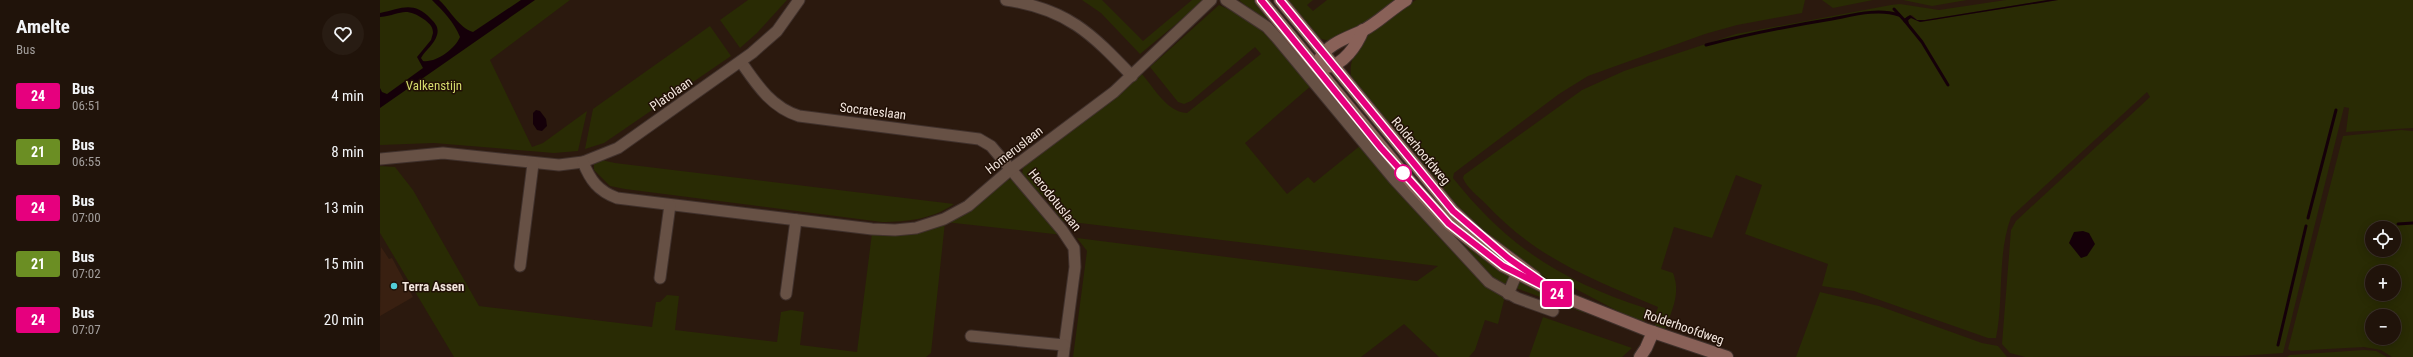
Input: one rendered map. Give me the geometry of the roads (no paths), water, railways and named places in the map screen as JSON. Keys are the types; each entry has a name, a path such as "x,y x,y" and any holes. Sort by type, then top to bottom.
{"main road":[{"name":"Rolderhoofdweg","path":"1261,0 1381,148 1449,224 1503,266 1519,270"},
{"name":"Rolderhoofdweg","path":"1280,0 1453,211 1519,270 1564,297 1653,332 1727,357"},
{"path":"1363,30 1355,45 1333,66 1316,67 1322,53 1363,30 1406,0"},
{"path":"1640,357 1653,332"}],"street":[{"name":"Platolaan","path":"380,159 443,153 533,164 559,165 583,162 618,148 741,62 777,31 799,0"},
{"path":"1006,0 1033,4 1059,14 1096,38 1132,76"},
{"name":"Homeruslaan","path":"583,162 593,184 607,194 617,198 883,230 916,228 944,219 968,206 1011,169 1132,76 1211,0"},
{"path":"1226,0 1267,27 1394,180 1489,282 1508,294 1553,311"},
{"name":"Socrateslaan","path":"741,62 764,92 776,105 787,112 799,116 979,139 991,146 1011,169"},
{"path":"520,266 533,164"},
{"name":"Herodotuslaan","path":"1011,169 1066,236 1074,248 1075,267 1063,357"},
{"path":"660,278 670,205"},
{"path":"786,294 796,220"},
{"path":"1508,294 1519,270"},
{"path":"971,336 1064,346"}],"waterway":[{"path":"1894,9 1905,21"},
{"path":"1706,45 1769,30 1857,14 1883,12 1899,15"},
{"path":"1908,18 1905,21 1922,42 1948,85"},
{"path":"2308,218 2336,110"},
{"path":"2401,224 2413,223"},
{"path":"2278,345 2306,226"}],"place":[{"name":"Terra Assen","path":"394,286"}],"park label":[{"name":"Valkenstijn","path":"434,85"}]}
